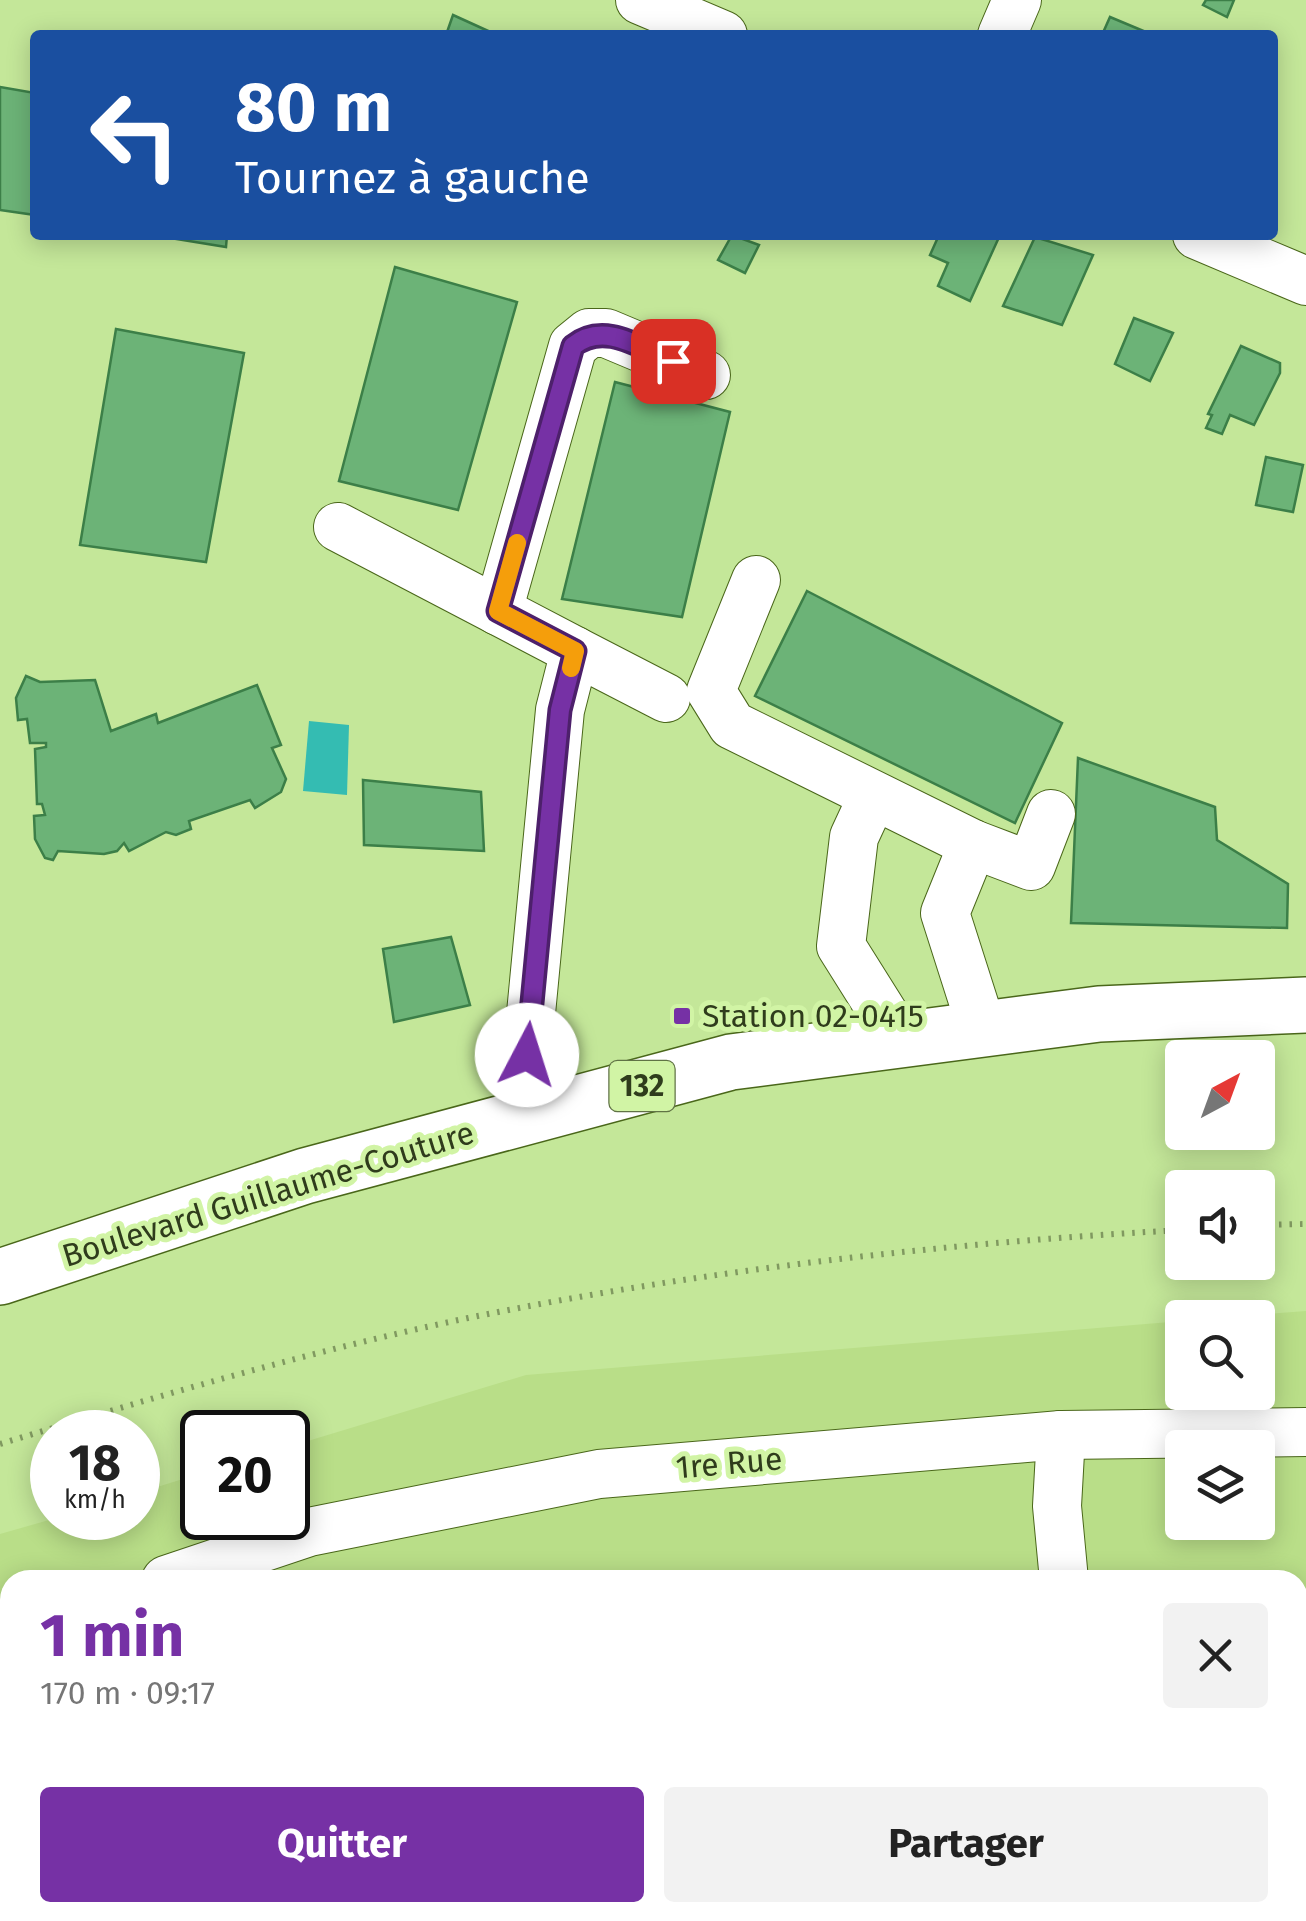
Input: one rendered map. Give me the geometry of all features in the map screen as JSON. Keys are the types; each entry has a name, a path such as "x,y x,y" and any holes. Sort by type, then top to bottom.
{"main road":[{"name":"Boulevard Guillaume-Couture","path":"0,1277 305,1176 732,1062 1099,1014 1306,1004"}],"street":[{"path":"640,0 711,30"},
{"path":"1004,30 1016,0"},
{"path":"1208,240 1306,281"},
{"path":"498,611 573,346 589,333 606,334 706,374"},
{"path":"338,527 666,698"},
{"path":"756,580 711,691 732,726 973,844 1031,866 1051,814"},
{"path":"538,1114 527,1055 560,710 575,651"},
{"path":"873,796 854,837 841,946 900,1040"},
{"path":"973,844 945,913 982,1029"},
{"name":"1re Rue","path":"196,1570 309,1532 599,1474 1062,1436 1306,1432"},
{"path":"1062,1436 1057,1506 1063,1570"}],"path":[{"path":"1275,1225 1306,1224"},
{"path":"0,1444 222,1377 469,1318 768,1266 962,1245 1165,1231"}],"shaded area":[{"path":"1306,1311 1306,1570 0,1570 0,1534 30,1525 30,1540 160,1540 160,1486 180,1480 180,1540 310,1540 310,1440 526,1375 1165,1322 1165,1410 1275,1410 1275,1313"}],"water":[{"path":"309,721 349,725 347,795 303,791"}],"building":[{"path":"1206,0 1234,0 1227,17 1203,5"},
{"path":"453,15 486,30 448,30"},
{"path":"1110,17 1141,30 1104,30"},
{"path":"0,87 30,92 30,214 0,210"},
{"path":"183,240 227,240 226,247"},
{"path":"729,240 759,245 745,273 718,260"},
{"path":"937,240 998,240 970,301 938,286 948,263 930,255"},
{"path":"1034,240 1093,255 1062,325 1003,306"},
{"path":"395,267 517,302 458,510 339,481"},
{"path":"1134,318 1173,333 1150,381 1115,364"},
{"path":"116,329 244,353 206,562 80,545"},
{"path":"1241,346 1280,363 1280,373 1254,425 1230,415 1222,434 1206,428 1212,415 1208,414"},
{"path":"615,382 730,412 682,617 562,599"},
{"path":"1266,457 1303,465 1293,512 1256,505"},
{"path":"807,591 1062,723 1015,823 755,696"},
{"path":"26,676 40,682 95,680 111,731 156,714 158,723 257,685 281,745 272,748 286,779 281,792 255,808 250,800 189,821 191,829 176,835 166,832 129,851 124,843 117,851 104,854 58,851 53,860 45,858 35,839 34,816 45,815 42,804 37,804 35,749 46,747 46,743 30,743 27,719 18,720 16,698"},
{"path":"1078,758 1215,807 1217,840 1288,884 1287,928 1071,923"},
{"path":"363,780 481,792 484,851 364,845"},
{"path":"451,937 470,1005 394,1022 383,949"}],"slow traffic":[{"path":"517,543 498,611 575,651 571,668"}],"place":[{"name":"Station 02-0415","path":"682,1016"}],"route":[{"path":"527,1055 560,710 575,651 498,611 573,346 589,333 606,334 673,361"}]}
